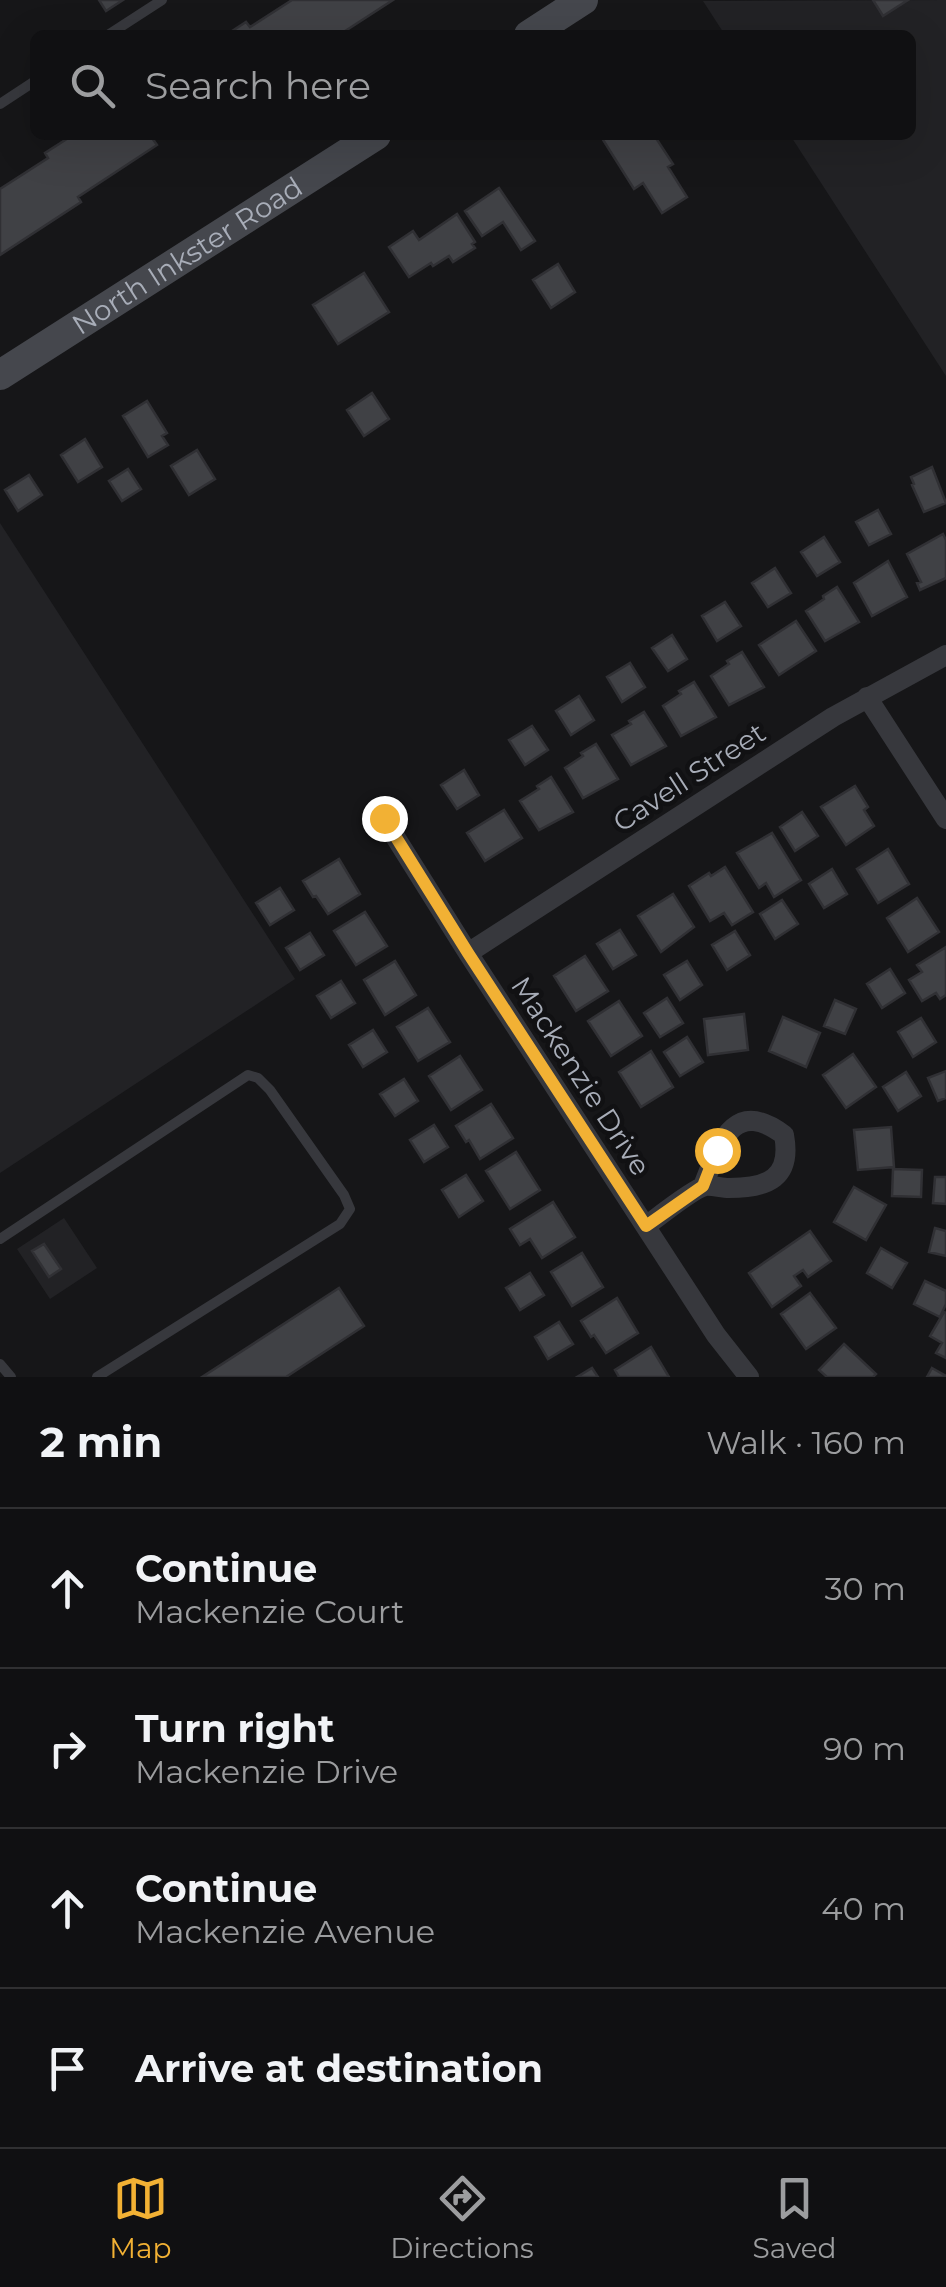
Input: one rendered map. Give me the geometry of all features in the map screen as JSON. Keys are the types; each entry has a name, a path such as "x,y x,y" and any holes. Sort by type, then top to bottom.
{"main road":[{"path":"536,30 571,3"},
{"name":"North Inkster Road","path":"0,375 368,140"}],"street":[{"name":"Cavell Street","path":"468,953 867,697 946,656"},
{"path":"867,697 946,820"},
{"name":"Mackenzie Drive","path":"384,818 716,1335 749,1377"},
{"path":"646,1226 703,1186"}],"lane":[{"path":"116,30 162,0"},
{"path":"0,104 30,85"},
{"path":"0,1239 248,1075 258,1078 270,1090 344,1195 350,1209 340,1224 97,1377"},
{"path":"0,1364 11,1377"}],"shaded area":[{"path":"946,0 946,376 793,140 916,140 916,30 722,30 703,1"},
{"path":"0,523 295,979 0,1173"},
{"path":"64,1218 97,1268 50,1299 17,1249"}],"building":[{"path":"99,0 123,0 106,11"},
{"path":"292,0 393,0 347,30 234,30 246,22 250,27"},
{"path":"873,0 908,0 883,16"},
{"path":"65,140 154,140 157,145 78,197 81,202 0,255 0,189 48,158 45,153"},
{"path":"603,140 657,140 687,197 662,213 643,183 634,189"},
{"path":"499,188 535,241 521,250 503,222 482,236 465,211"},
{"path":"457,214 475,248 453,262 449,256 433,266 431,263 409,277 389,247 413,231 419,240"},
{"path":"558,264 575,292 551,308 533,280"},
{"path":"364,273 389,312 338,344 313,305"},
{"path":"372,393 389,419 364,436 347,410"},
{"path":"147,401 167,433 162,436 168,445 148,457 123,416"},
{"path":"85,439 102,467 78,482 61,455"},
{"path":"197,450 215,479 189,495 171,466"},
{"path":"932,467 946,503 924,512 911,477"},
{"path":"128,469 141,489 122,501 109,481"},
{"path":"29,475 42,495 18,511 5,490"},
{"path":"878,510 891,534 869,545 856,522"},
{"path":"943,534 946,578 920,590 917,583 921,582 907,554"},
{"path":"824,537 840,562 817,576 801,552"},
{"path":"888,561 907,597 872,616 854,583"},
{"path":"775,568 791,593 768,607 752,583"},
{"path":"837,587 859,622 825,641 806,611"},
{"path":"725,602 741,626 717,641 702,616"},
{"path":"796,621 816,651 779,675 759,645"},
{"path":"672,635 687,659 668,671 652,648"},
{"path":"742,652 764,687 729,705 711,676"},
{"path":"630,663 645,687 622,702 607,677"},
{"path":"694,682 716,717 681,736 663,706"},
{"path":"579,696 594,720 571,735 556,711"},
{"path":"644,712 666,746 631,765 612,735"},
{"path":"532,726 548,750 525,765 509,740"},
{"path":"596,744 618,779 583,798 565,768"},
{"path":"464,770 479,795 457,809 441,785"},
{"path":"551,777 573,812 539,830 520,801"},
{"path":"855,786 874,826 846,845 821,807"},
{"path":"504,810 522,838 485,861 467,833"},
{"path":"802,812 818,836 795,851 780,827"},
{"path":"772,833 801,880 774,897 766,883 759,888 737,853"},
{"path":"888,849 909,884 878,903 857,869"},
{"path":"339,859 360,894 328,914 303,881"},
{"path":"725,867 753,912 732,925 724,913 710,921 689,886"},
{"path":"832,869 847,894 824,908 809,884"},
{"path":"280,888 294,910 270,925 256,903"},
{"path":"673,894 694,927 661,952 638,916"},
{"path":"917,898 939,932 908,952 887,918"},
{"path":"782,900 798,924 775,939 760,914"},
{"path":"365,912 387,946 356,965 334,931"},
{"path":"620,930 636,955 613,969 597,944"},
{"path":"735,931 750,955 727,970 712,945"},
{"path":"310,933 324,955 300,970 286,948"},
{"path":"946,947 946,995 940,999 936,993 922,1001 909,980 922,972 917,965"},
{"path":"585,956 608,991 576,1011 554,976"},
{"path":"395,961 416,995 385,1015 364,980"},
{"path":"687,961 702,985 680,1000 664,975"},
{"path":"890,969 905,993 882,1008 867,984"},
{"path":"341,981 355,1003 331,1018 317,996"},
{"path":"667,998 683,1023 660,1037 644,1013"},
{"path":"835,1000 856,1009 845,1034 824,1026"},
{"path":"619,1001 642,1036 611,1056 588,1021"},
{"path":"428,1008 450,1042 418,1061 397,1027"},
{"path":"744,1014 748,1050 708,1055 704,1019"},
{"path":"783,1017 820,1033 806,1067 769,1051"},
{"path":"921,1018 936,1042 913,1057 898,1032"},
{"path":"373,1030 387,1052 363,1067 349,1045"},
{"path":"687,1037 703,1062 680,1076 664,1052"},
{"path":"651,1051 673,1087 641,1107 619,1072"},
{"path":"853,1054 876,1087 846,1108 823,1075"},
{"path":"460,1056 482,1090 451,1110 429,1076"},
{"path":"946,1071 946,1098 938,1101 928,1078"},
{"path":"906,1072 921,1096 898,1111 883,1087"},
{"path":"404,1079 418,1101 395,1116 380,1094"},
{"path":"491,1104 513,1138 480,1159 456,1126"},
{"path":"434,1125 448,1147 424,1162 410,1140"},
{"path":"891,1127 894,1167 858,1170 854,1130"},
{"path":"516,1152 540,1190 510,1209 486,1171"},
{"path":"893,1169 922,1170 921,1197 892,1196"},
{"path":"466,1175 483,1201 459,1217 442,1190"},
{"path":"935,1177 946,1177 946,1204 933,1203"},
{"path":"854,1187 886,1205 866,1240 834,1222"},
{"path":"553,1202 575,1237 542,1258 530,1239 520,1245 510,1229"},
{"path":"935,1228 946,1231 946,1256 929,1252"},
{"path":"810,1231 831,1261 808,1277 803,1270 794,1276 801,1286 772,1307 749,1273"},
{"path":"44,1244 61,1269 49,1277 32,1251"},
{"path":"881,1248 907,1263 892,1288 867,1273"},
{"path":"582,1253 603,1287 572,1306 551,1272"},
{"path":"530,1273 544,1295 520,1310 506,1288"},
{"path":"925,1281 946,1291 940,1317 914,1304"},
{"path":"339,1288 364,1326 286,1377 202,1377"},
{"path":"810,1293 836,1328 806,1349 781,1314"},
{"path":"617,1298 638,1333 606,1353 581,1321"},
{"path":"944,1312 946,1358 936,1353 942,1343 930,1336"},
{"path":"559,1322 573,1344 548,1359 535,1337"},
{"path":"844,1344 876,1374 873,1377 827,1377 819,1370"},
{"path":"651,1347 669,1377 619,1377 615,1370"},
{"path":"592,1368 598,1377 577,1377"},
{"path":"932,1368 946,1376 946,1377 927,1377"}],"route":[{"path":"384,818 646,1226 703,1186 717,1150"}]}
